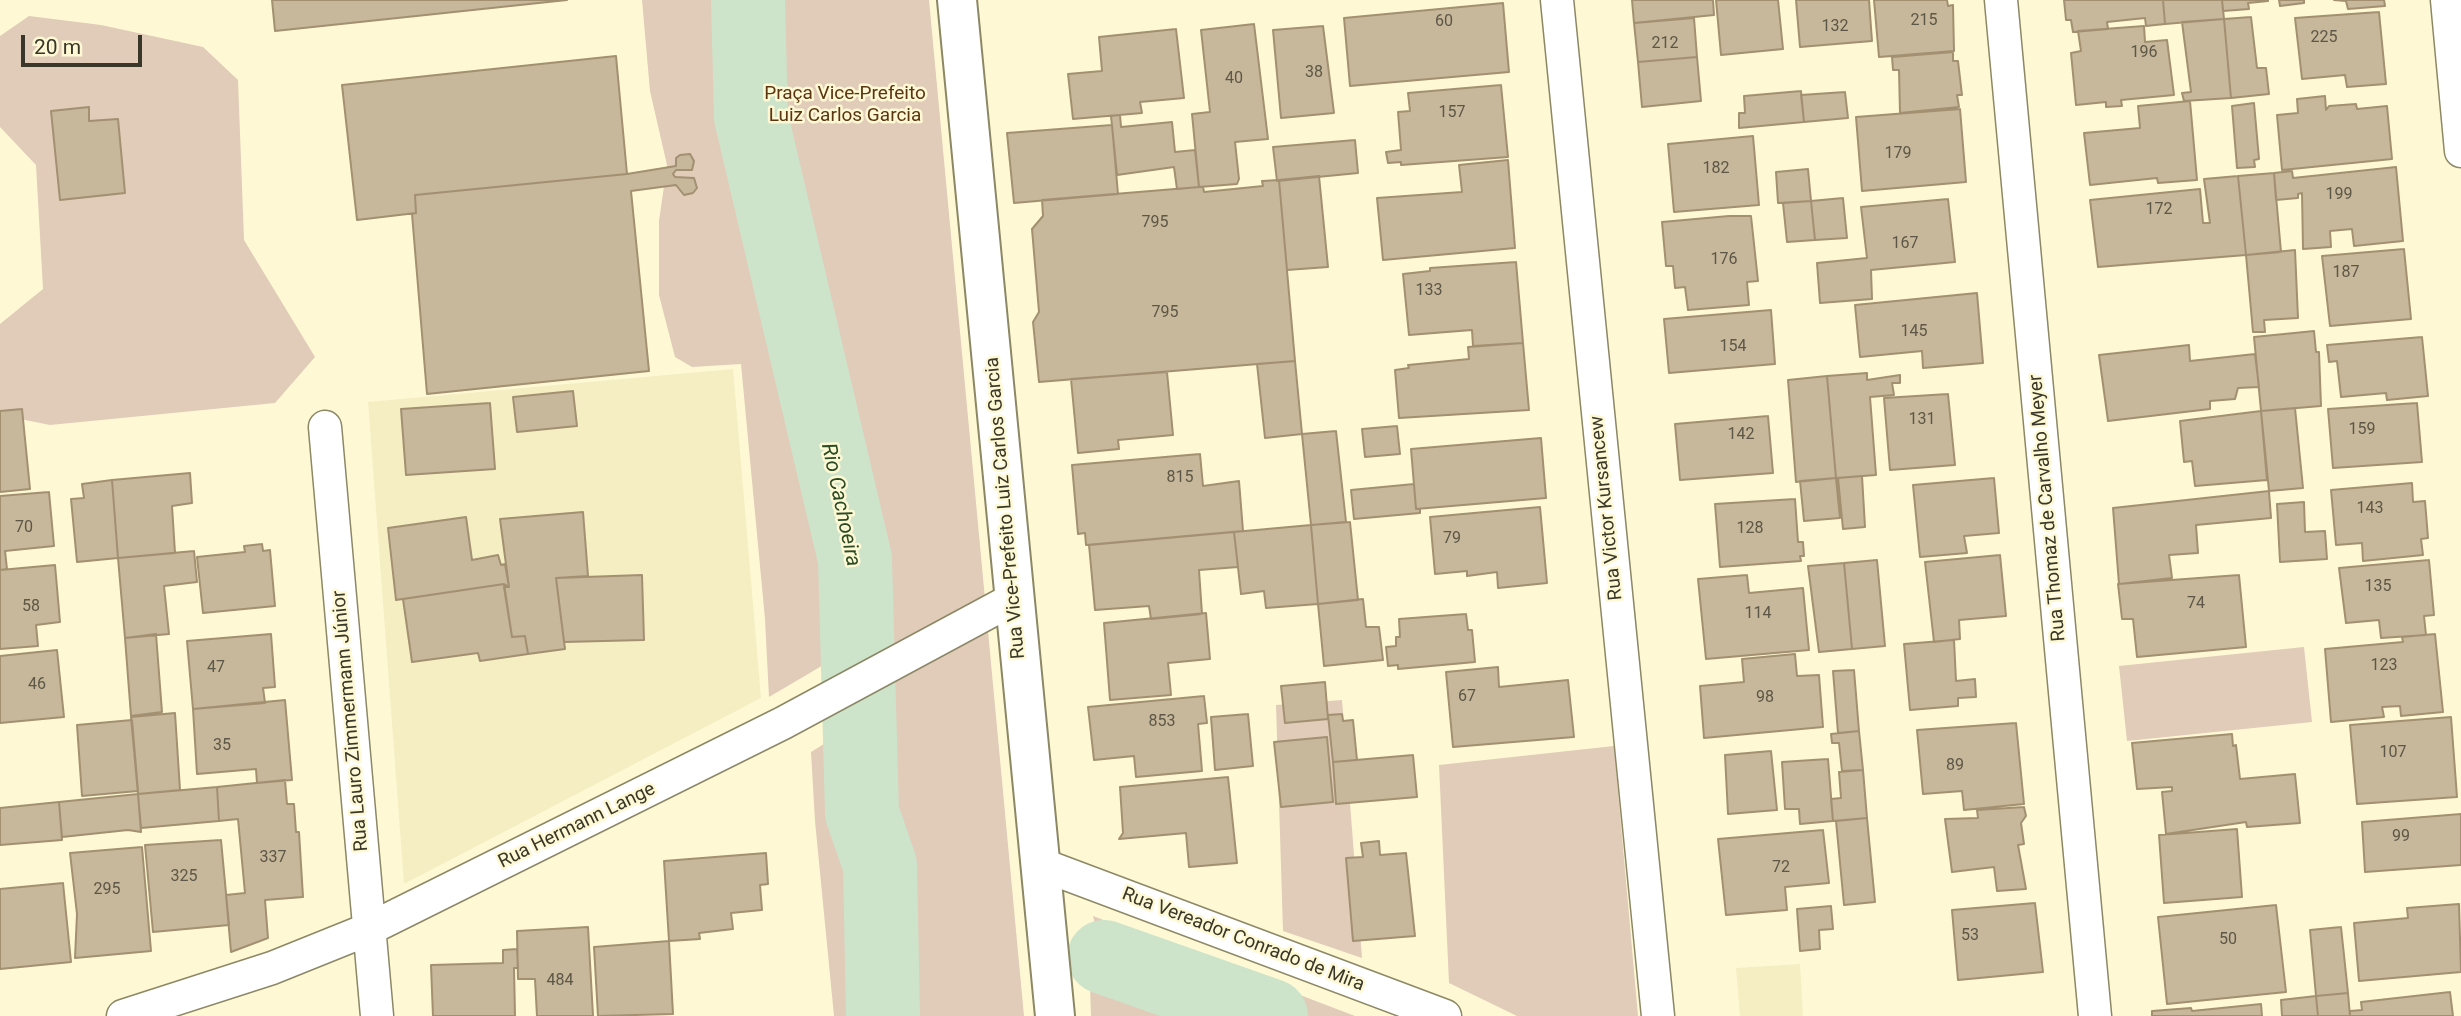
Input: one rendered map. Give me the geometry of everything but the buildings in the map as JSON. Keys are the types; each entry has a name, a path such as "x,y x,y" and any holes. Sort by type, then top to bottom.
{"main road":[{"name":"Rua Vice-Prefeito Luiz Carlos Garcia","path":"957,0 1055,1016"}],"street":[{"name":"Rua Victor Kursancew","path":"1557,0 1658,1016"},
{"name":"Rua Thomaz de Carvalho Meyer","path":"2001,0 2095,1016"},
{"path":"2446,0 2461,151"},
{"name":"Rua Lauro Zimmermann Júnior","path":"325,427 377,1016"},
{"name":"Rua Hermann Lange","path":"123,1016 272,968 369,929 783,723 1015,598"},
{"name":"Rua Vereador Conrado de Mira","path":"1040,864 1445,1016"}],"shaded area":[{"path":"733,369 761,698 404,884 368,402"},
{"path":"1800,964 1803,1016 1740,1016 1736,968"}],"green space":[{"name":"Praça Vice-Prefeito Luiz Carlos Garcia","path":"642,0 929,0 1024,1016 834,1016 811,752 861,721 859,644 769,697 765,619 741,364 692,367 675,357 659,295 659,221 667,165 650,91"},
{"path":"29,16 101,25 203,47 238,80 244,240 315,357 275,403 50,425 0,415 0,324 43,289 36,165 0,127 0,36"},
{"path":"2304,647 2312,722 2127,741 2119,666"},
{"path":"1342,700 1362,958 1283,931 1276,705"},
{"path":"1614,746 1638,1016 1517,1016 1449,983 1439,765"},
{"path":"1093,916 1355,1016 1091,1016 1090,986 1104,957"}],"waterway":[{"name":"Rio Cachoeira","path":"748,0 751,117 855,559 862,813 880,865 883,1016"},
{"path":"1104,957 1271,1016"}]}
